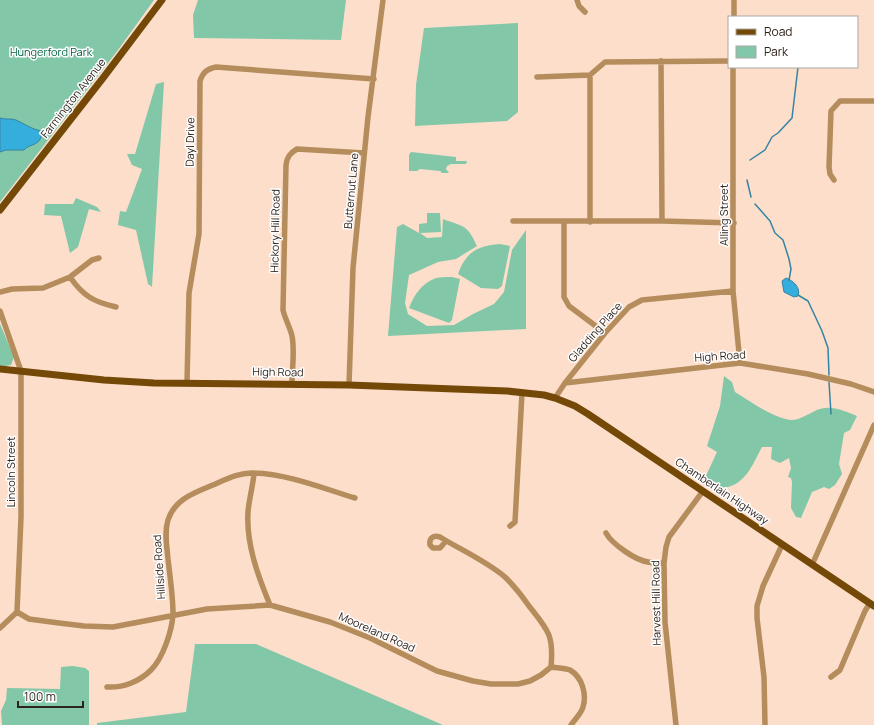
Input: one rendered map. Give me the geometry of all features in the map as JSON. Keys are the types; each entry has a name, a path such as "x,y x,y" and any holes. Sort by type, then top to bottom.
{"main road":[{"name":"Farmington Avenue","path":"0,210 99,84 162,0"},
{"name":"High Road","path":"0,369 104,380 187,383 292,383 349,385 522,393 555,398"},
{"name":"Chamberlain Highway","path":"555,398 575,406 588,414 872,605"}],"street":[{"name":"Butternut Lane","path":"349,385 352,290 364,153 383,0"},
{"path":"577,0 579,6 585,12"},
{"path":"734,0 734,16"},
{"path":"661,61 662,221"},
{"path":"537,77 590,75 605,62 728,61"},
{"name":"Dayl Drive","path":"187,383 189,293 199,234 200,81 202,74 210,68 216,67 374,79"},
{"name":"Alling Street","path":"733,68 733,291 740,363"},
{"path":"590,75 590,222"},
{"path":"834,180 830,174 829,168 831,111 840,101 874,101"},
{"name":"Hickory Hill Road","path":"292,383 292,335 283,310 287,158 297,149 364,153"},
{"path":"513,221 662,221 734,223"},
{"path":"564,222 564,297 569,306 605,333"},
{"path":"0,292 12,289 43,288 70,277 92,260 99,258"},
{"path":"70,277 82,292 90,298 99,303 116,307"},
{"name":"Gladding Place","path":"555,398 565,383 605,333 629,307 642,300 733,291"},
{"name":"Lincoln Street","path":"0,311 21,371 21,517 17,612"},
{"name":"High Road","path":"565,383 740,363 808,374 852,384 874,392"},
{"path":"510,526 515,522 522,393"},
{"path":"812,565 874,425"},
{"name":"Hillside Road","path":"107,688 116,688 138,680 146,675 155,666 163,651 169,633 172,614 166,536 167,521 174,507 188,496 245,473 265,473 292,479 354,498"},
{"path":"254,473 248,512 249,536 253,559 270,605"},
{"name":"Harvest Hill Road","path":"676,725 665,622 664,563 669,537 703,491"},
{"path":"606,533 609,539 615,544 641,560 664,563"},
{"path":"446,541 494,569 513,585 541,620 550,636 552,646 551,667 563,668 573,672 583,687 583,706 580,714 570,725"},
{"path":"765,725 764,677 757,606 763,586 782,545"},
{"name":"Mooreland Road","path":"17,612 29,618 84,626 113,627 207,608 270,605 330,622 370,638 437,671 473,681 491,684 518,684 530,681 551,667"},
{"path":"831,677 840,670 865,611 872,605"},
{"path":"0,628 17,612"}],"green space":[{"name":"Hungerford Park","path":"0,0 154,0 118,50 0,202"},
{"path":"198,0 346,0 341,40 194,38 193,15"},
{"path":"518,23 518,112 507,121 415,126 416,85 424,28"},
{"path":"164,82 152,287 148,284 136,230 118,225 120,211 126,212 142,169 132,165 127,154 135,154 156,84"},
{"path":"411,152 456,157 456,161 467,161 466,164 451,164 447,166 446,169 449,173 420,169 417,171 409,171 409,155"},
{"path":"76,198 97,207 101,212 89,209 78,247 70,253 61,216 44,215 45,204 73,204"},
{"path":"427,213 440,213 441,232 420,233 427,238 442,237 443,219 464,227 477,246 456,259 438,262 409,275 405,303 408,314 427,326 454,325 494,304 504,292 512,250 526,230 526,329 388,336 397,227 403,224 419,233 419,224 427,223"},
{"path":"500,244 510,246 502,286 498,289 481,288 458,274 465,260 473,252 485,246"},
{"path":"442,277 460,279 452,320 449,323 409,308 416,294 431,280"},
{"path":"0,324 14,357 11,365 0,367"},
{"path":"724,376 732,382 735,392 776,416 796,420 819,409 835,408 857,416 850,430 844,433 839,464 842,474 835,485 829,489 824,487 812,492 801,518 796,517 791,508 792,482 791,478 788,477 791,468 789,458 780,463 771,459 772,447 762,447 750,470 737,483 731,486 718,488 706,486 704,480 717,452 707,446 720,406"},
{"path":"195,644 256,644 443,725 97,725 97,723 186,712"},
{"path":"73,666 85,668 89,671 89,725 2,725 1,711 6,700 7,688 60,689 61,667"}],"water":[{"path":"0,118 16,120 31,128 41,131 40,139 36,144 24,150 6,150 0,152"},
{"path":"786,278 792,281 798,288 798,296 794,297 784,292 782,281"}],"waterway":[{"path":"750,160 765,150 772,137 778,133 792,118 798,68"},
{"path":"747,180 751,197"},
{"path":"755,204 770,221 775,233 783,240 791,269 789,280"},
{"path":"798,295 808,301 822,331 828,348 829,375"},
{"path":"829,382 831,414"}]}
